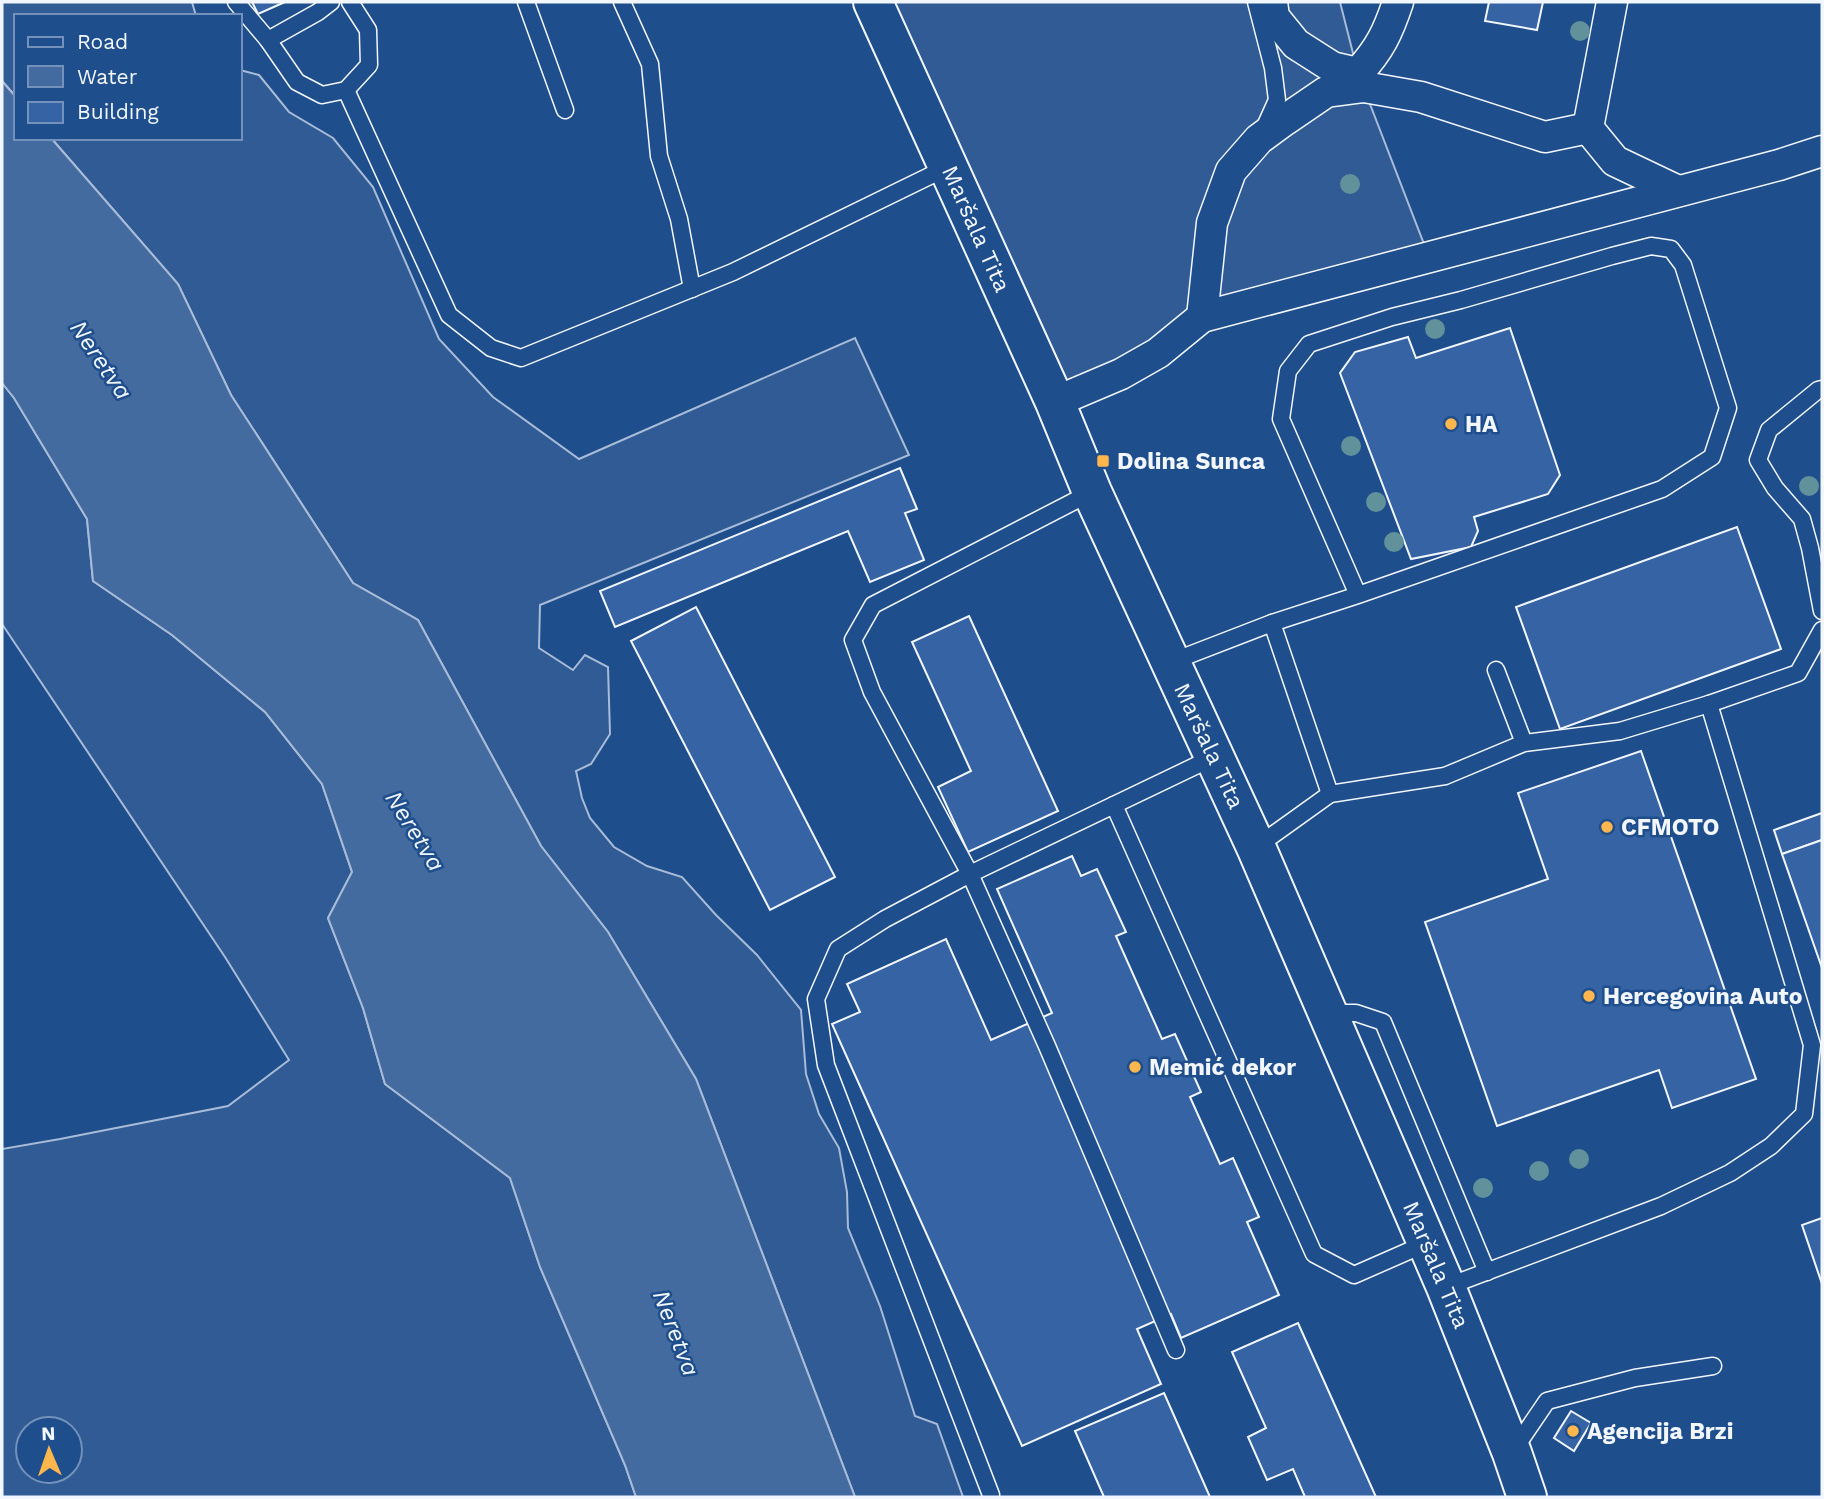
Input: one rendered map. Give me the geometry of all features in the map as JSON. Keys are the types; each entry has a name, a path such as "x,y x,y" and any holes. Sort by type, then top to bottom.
{"street":[{"name":"Maršala Tita","path":"873,2 1055,402 1092,492 1256,847 1446,1287 1527,1497"},
{"path":"1202,317 1212,223 1231,171 1259,139 1285,120 1326,92 1361,80 1388,32 1398,2"},
{"path":"1588,128 1612,2"},
{"path":"1265,6 1296,44 1332,67 1361,80 1545,137 1588,128"},
{"path":"1588,128 1615,161 1678,191"},
{"path":"1055,402 1121,374 1158,353 1202,317 1779,165 1822,151"}],"lane":[{"path":"236,2 268,40 297,82 321,94 346,90 369,65 368,30 350,2"},
{"path":"268,40 331,2"},
{"path":"526,2 565,110"},
{"path":"622,2 650,64 659,156 679,219 692,289"},
{"path":"1259,139 1277,100 1265,6"},
{"path":"346,90 449,315 491,348 522,358 733,272 948,167"},
{"path":"1171,662 1272,623 1358,596 1662,489 1712,457 1728,408 1683,265 1671,249 1651,246 1612,256 1392,317 1310,344 1288,371 1281,419 1358,596"},
{"path":"1822,389 1769,430 1759,460 1775,488 1802,519 1822,611"},
{"path":"1092,492 873,605 853,640 872,692 970,874 1047,1046 1176,1350"},
{"path":"1272,623 1330,794"},
{"path":"1256,847 1330,794 1445,776 1524,743 1620,731 1798,673 1822,630"},
{"path":"1496,670 1524,743"},
{"path":"1446,1287 1661,1206 1730,1173 1771,1146 1804,1114 1812,1045 1709,704"},
{"path":"991,1495 826,1065 816,999 838,950 885,919 970,874 1214,757"},
{"path":"1114,805 1314,1254 1354,1275 1427,1243"},
{"path":"1327,1013 1356,1013 1383,1022 1487,1272"},
{"path":"1512,1453 1547,1401 1635,1378 1713,1366"}],"shaded area":[{"path":"2,2 192,2 195,14 14,14 14,95 2,81"},
{"path":"873,2 1340,2 1358,73 1429,257 1238,308 1055,402"},
{"path":"242,71 259,75 289,112 333,138 373,187 439,339 493,397 579,459 855,338 909,455 540,605 539,648 573,670 585,655 608,667 610,734 591,764 576,771 590,818 614,847 647,866 682,877 757,955 801,1010 806,1074 819,1114 839,1148 847,1192 848,1228 880,1306 915,1416 937,1424 963,1497 855,1497 696,1079 608,932 541,846 418,620 353,583 231,395 178,284 53,140 242,140"},
{"path":"2,383 14,398 87,519 93,581 172,635 265,712 322,784 352,872 328,918 363,1008 385,1084 510,1178 540,1267 625,1465 636,1497 2,1497 2,1149 228,1106 289,1060 225,957 2,624"}],"water":[{"name":"Neretva","path":"2,81 14,95 14,140 53,140 178,284 231,395 353,583 418,620 541,846 608,932 696,1079 855,1497 636,1497 625,1465 540,1267 510,1178 385,1084 363,1008 328,918 352,872 322,784 265,712 172,635 93,581 87,519 14,398 2,383"}],"building":[{"path":"252,2 285,2 258,14"},
{"path":"1489,2 1543,2 1537,30 1485,21"},
{"name":"HA","path":"1510,328 1560,475 1548,494 1474,517 1478,531 1471,547 1411,559 1340,373 1355,352 1408,337 1416,358"},
{"path":"900,468 917,509 905,513 924,560 870,582 848,531 615,627 600,591"},
{"path":"1737,527 1781,649 1560,729 1516,607"},
{"path":"696,607 835,877 770,910 631,641"},
{"path":"969,616 1058,811 968,852 938,787 971,771 912,642"},
{"name":"Hercegovina Auto","path":"1641,751 1756,1079 1672,1108 1659,1070 1497,1126 1425,922 1548,879 1518,793"},
{"path":"1822,813 1822,840 1782,854 1774,830"},
{"path":"1822,840 1822,968 1782,854"},
{"path":"1072,856 1081,876 1097,869 1126,932 1116,936 1162,1039 1175,1034 1201,1092 1190,1097 1220,1164 1233,1158 1259,1217 1247,1222 1279,1295 1181,1338 1171,1314 1137,1329 1161,1384 1022,1446 832,1024 860,1012 847,984 946,939 991,1040 1052,1013 997,889"},
{"path":"1822,1218 1822,1284 1802,1225"},
{"path":"1298,1323 1376,1497 1305,1497 1293,1469 1267,1480 1248,1437 1266,1428 1232,1352"},
{"path":"1164,1393 1210,1497 1104,1497 1075,1431"},
{"name":"Agencija Brzi","path":"1571,1411 1591,1423 1574,1451 1554,1438"}],"place":[{"name":"HA","path":"1451,424"},
{"name":"Dolina Sunca","path":"1103,461"},
{"name":"CFMOTO","path":"1607,827"},
{"name":"Hercegovina Auto","path":"1589,996"},
{"name":"Memić dekor","path":"1135,1067"},
{"name":"Agencija Brzi","path":"1573,1431"}]}
